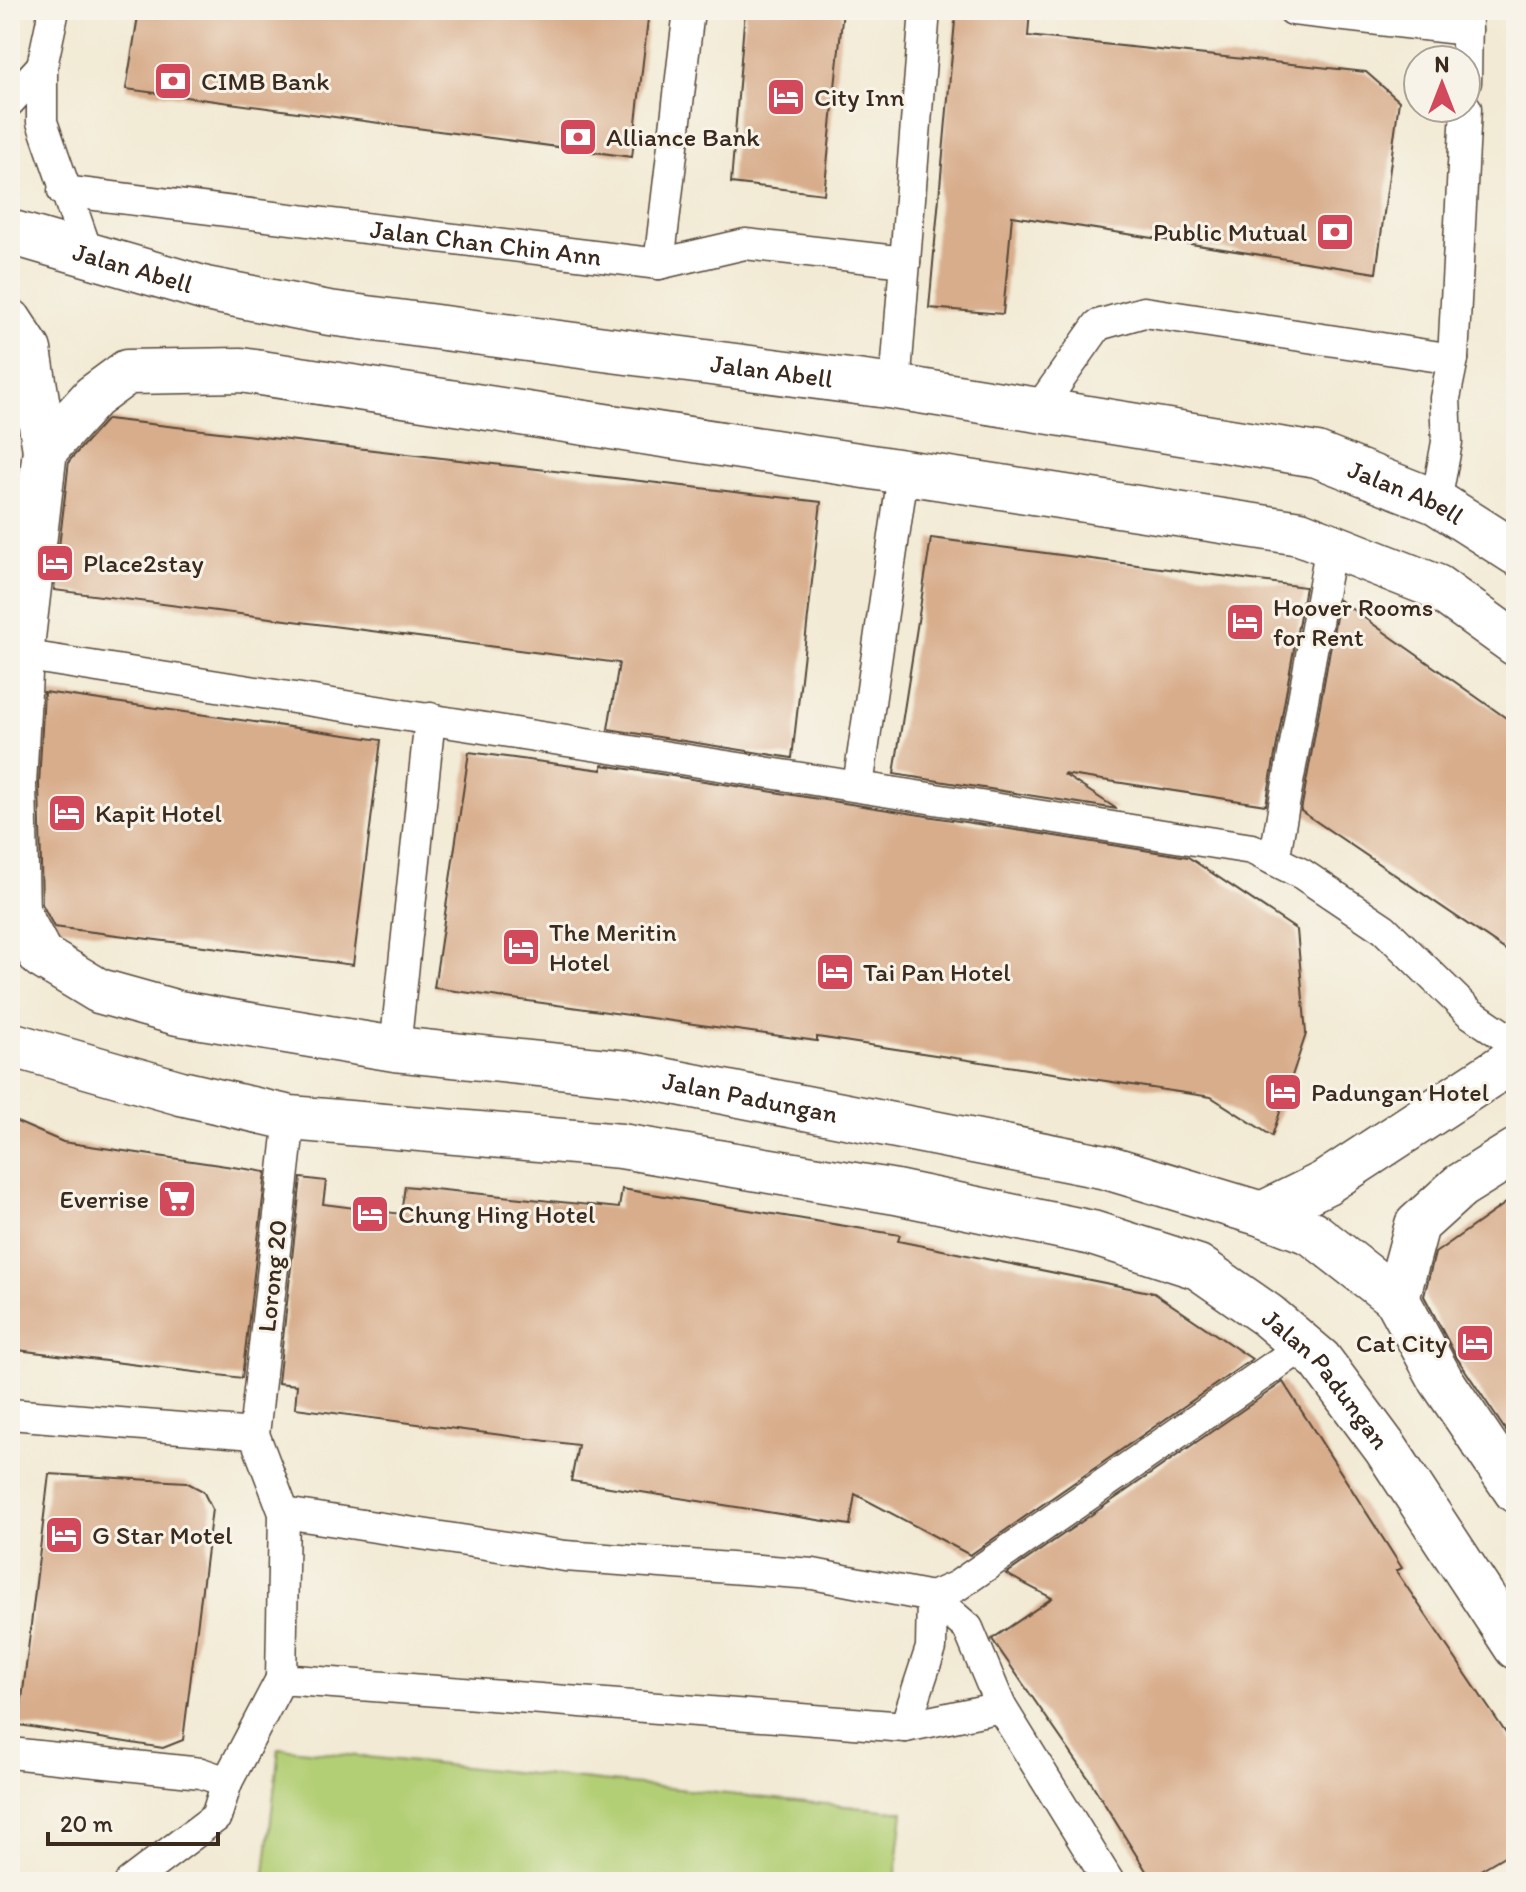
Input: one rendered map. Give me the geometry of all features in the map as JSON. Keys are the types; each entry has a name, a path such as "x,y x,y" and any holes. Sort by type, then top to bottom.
{"main road":[{"name":"Jalan Abell","path":"10,232 206,289 329,313 895,387 1317,455 1436,502 1516,553"},
{"path":"10,321 29,350 45,450 21,655"},
{"path":"45,450 93,397 127,372 241,370 1300,533 1437,587 1516,644"},
{"name":"Jalan Padungan","path":"21,655 12,787 17,911 41,956 99,991 178,1013 395,1049 642,1076 1106,1167 1262,1214 1312,1233 1397,1299 1441,1380 1516,1491"},
{"name":"Jalan Padungan","path":"10,1044 181,1093 290,1118 621,1146 896,1192 1092,1233 1198,1267 1267,1315 1320,1360 1386,1449 1516,1647"},
{"path":"1262,1214 1325,1183 1516,1058"},
{"path":"1397,1299 1417,1225 1460,1186 1516,1151"}],"lane":[{"path":"54,10 42,66 42,122 63,191 89,257"},
{"path":"659,264 689,10"},
{"path":"895,387 925,10"},
{"path":"1293,10 1467,20 1467,44"},
{"path":"10,100 42,66"},
{"path":"1436,502 1447,442 1445,398 1453,359 1465,124"},
{"name":"Jalan Chan Chin Ann","path":"63,191 659,264 745,244 905,262"},
{"path":"1038,410 1098,325 1144,312 1453,359"},
{"path":"858,786 903,474"},
{"path":"1274,860 1331,545"},
{"path":"21,655 1252,849 1302,874 1384,929 1470,1013 1516,1044"},
{"path":"395,1049 430,718"},
{"name":"Lorong 20","path":"254,1434 290,1118"},
{"path":"932,1597 957,1586 1303,1346"},
{"path":"10,1414 254,1434 284,1513 281,1679 227,1782 216,1817 130,1882"},
{"path":"284,1513 565,1556 813,1574 932,1597 968,1628 1001,1707 1109,1882"},
{"path":"905,1727 931,1648 932,1597"},
{"path":"281,1679 905,1727 1001,1707"},
{"path":"10,1753 201,1773 227,1782"}],"green space":[{"path":"279,1748 903,1812 895,1882 264,1882"}],"building":[{"path":"139,10 649,10 632,157 126,89"},
{"name":"City Inn","path":"745,10 843,10 824,194 731,183"},
{"path":"956,10 1030,10 1028,36 1366,72 1399,101 1376,273 1012,216 1003,314 929,308"},
{"path":"107,419 821,502 792,758 608,729 619,663 54,590 69,461"},
{"path":"931,538 1305,587 1266,805 1063,774 1117,809 894,774"},
{"path":"1339,600 1516,725 1516,957 1301,811"},
{"path":"44,692 381,740 353,965 54,927 42,904 39,784"},
{"path":"469,752 602,770 602,765 1188,857 1297,930 1306,1034 1272,1136 1211,1097 817,1037 817,1041 434,988"},
{"path":"10,1119 63,1142 266,1172 242,1378 10,1349"},
{"path":"301,1178 326,1181 323,1204 401,1214 405,1186 619,1208 622,1189 900,1235 898,1241 1154,1293 1252,1359 970,1555 855,1494 850,1525 571,1481 578,1445 295,1408 297,1385 278,1383"},
{"path":"1516,1196 1516,1446 1457,1358 1424,1296 1435,1253"},
{"path":"1283,1382 1402,1568 1396,1571 1516,1748 1516,1849 1460,1882 1153,1882 1089,1779 992,1639 1052,1598 1006,1574"},
{"path":"49,1474 186,1482 203,1491 212,1509 183,1740 163,1748 19,1725"}],"place":[{"name":"CIMB Bank","path":"173,81"},
{"name":"City Inn","path":"786,97"},
{"name":"Alliance Bank","path":"578,137"},
{"name":"Public Mutual","path":"1335,232"},
{"name":"Place2stay","path":"55,563"},
{"name":"Hoover Rooms for Rent","path":"1245,622"},
{"name":"Kapit Hotel","path":"67,813"},
{"name":"The Meritin Hotel","path":"521,947"},
{"name":"Tai Pan Hotel","path":"835,972"},
{"name":"Padungan Hotel","path":"1283,1092"},
{"name":"Everrise","path":"177,1199"},
{"name":"Chung Hing Hotel","path":"370,1214"},
{"name":"Cat City","path":"1475,1343"},
{"name":"G Star Motel","path":"64,1535"}]}
